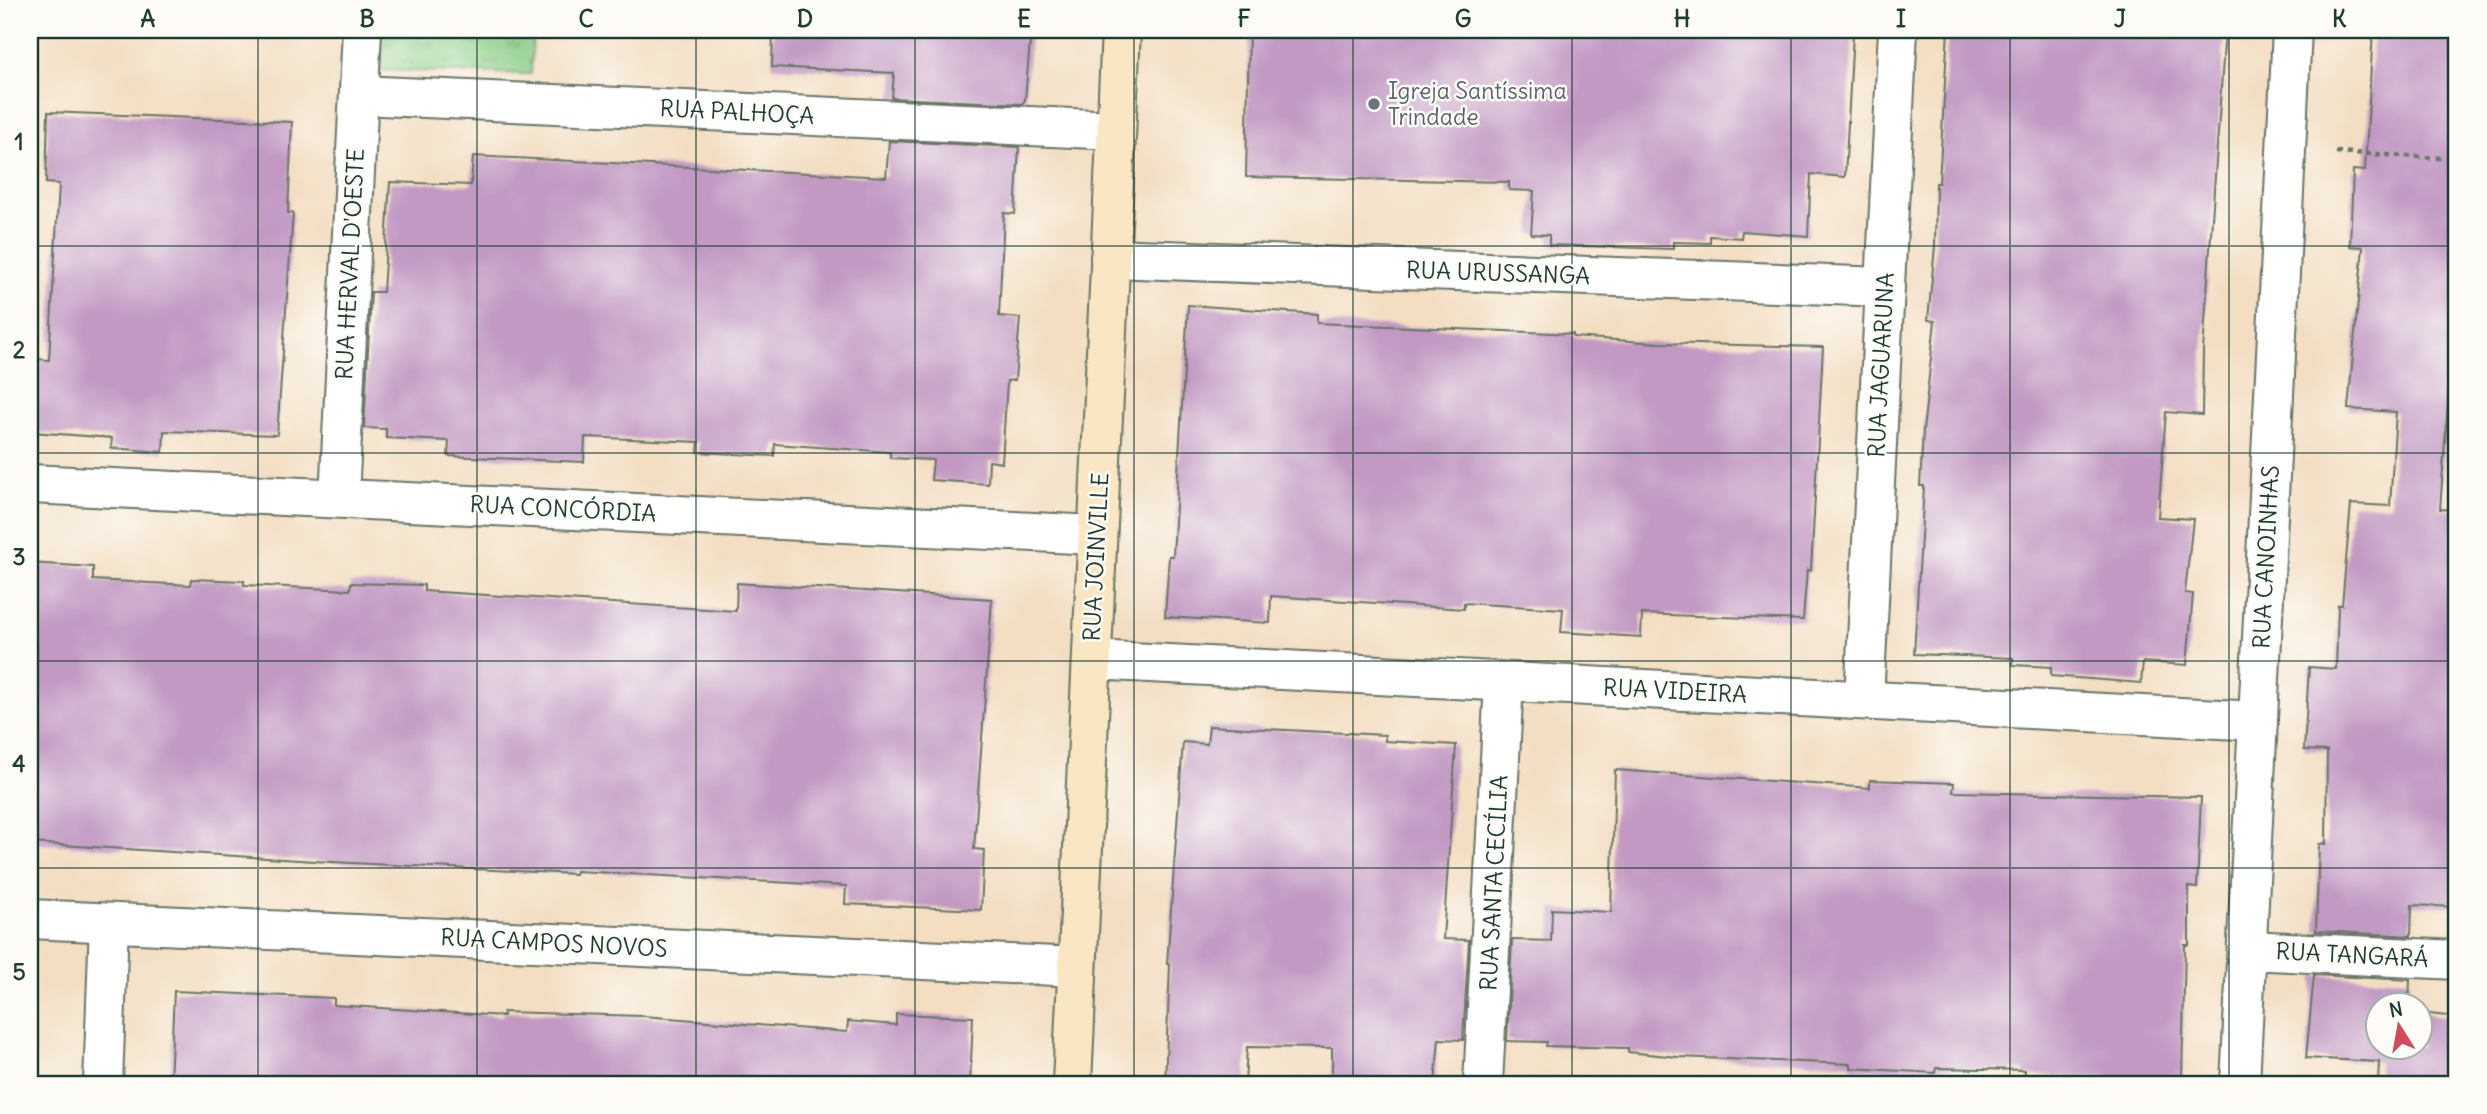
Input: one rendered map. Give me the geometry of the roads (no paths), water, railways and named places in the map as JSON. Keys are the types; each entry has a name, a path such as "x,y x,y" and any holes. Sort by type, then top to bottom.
{"street":[{"name":"RUA HERVAL D'OESTE","path":"339,498 362,30"},
{"name":"RUA JOINVILLE","path":"1072,1084 1121,30"},
{"name":"RUA JAGUARUNA","path":"1864,700 1898,30"},
{"name":"RUA CANOINHAS","path":"2240,1084 2292,30"},
{"name":"RUA PALHOÇA","path":"359,94 1116,130"},
{"name":"RUA URUSSANGA","path":"1110,258 1885,287"},
{"name":"RUA CONCÓRDIA","path":"30,484 1097,535"},
{"name":"RUA VIDEIRA","path":"1091,660 2258,721"},
{"name":"RUA SANTA CECÍLIA","path":"1483,1084 1504,682"},
{"name":"RUA CAMPOS NOVOS","path":"30,919 1077,967"},
{"path":"103,1084 109,923"},
{"name":"RUA TANGARÁ","path":"2247,950 2457,960"}],"place":[{"name":"Igreja Santíssima Trindade","path":"1374,104"}]}
